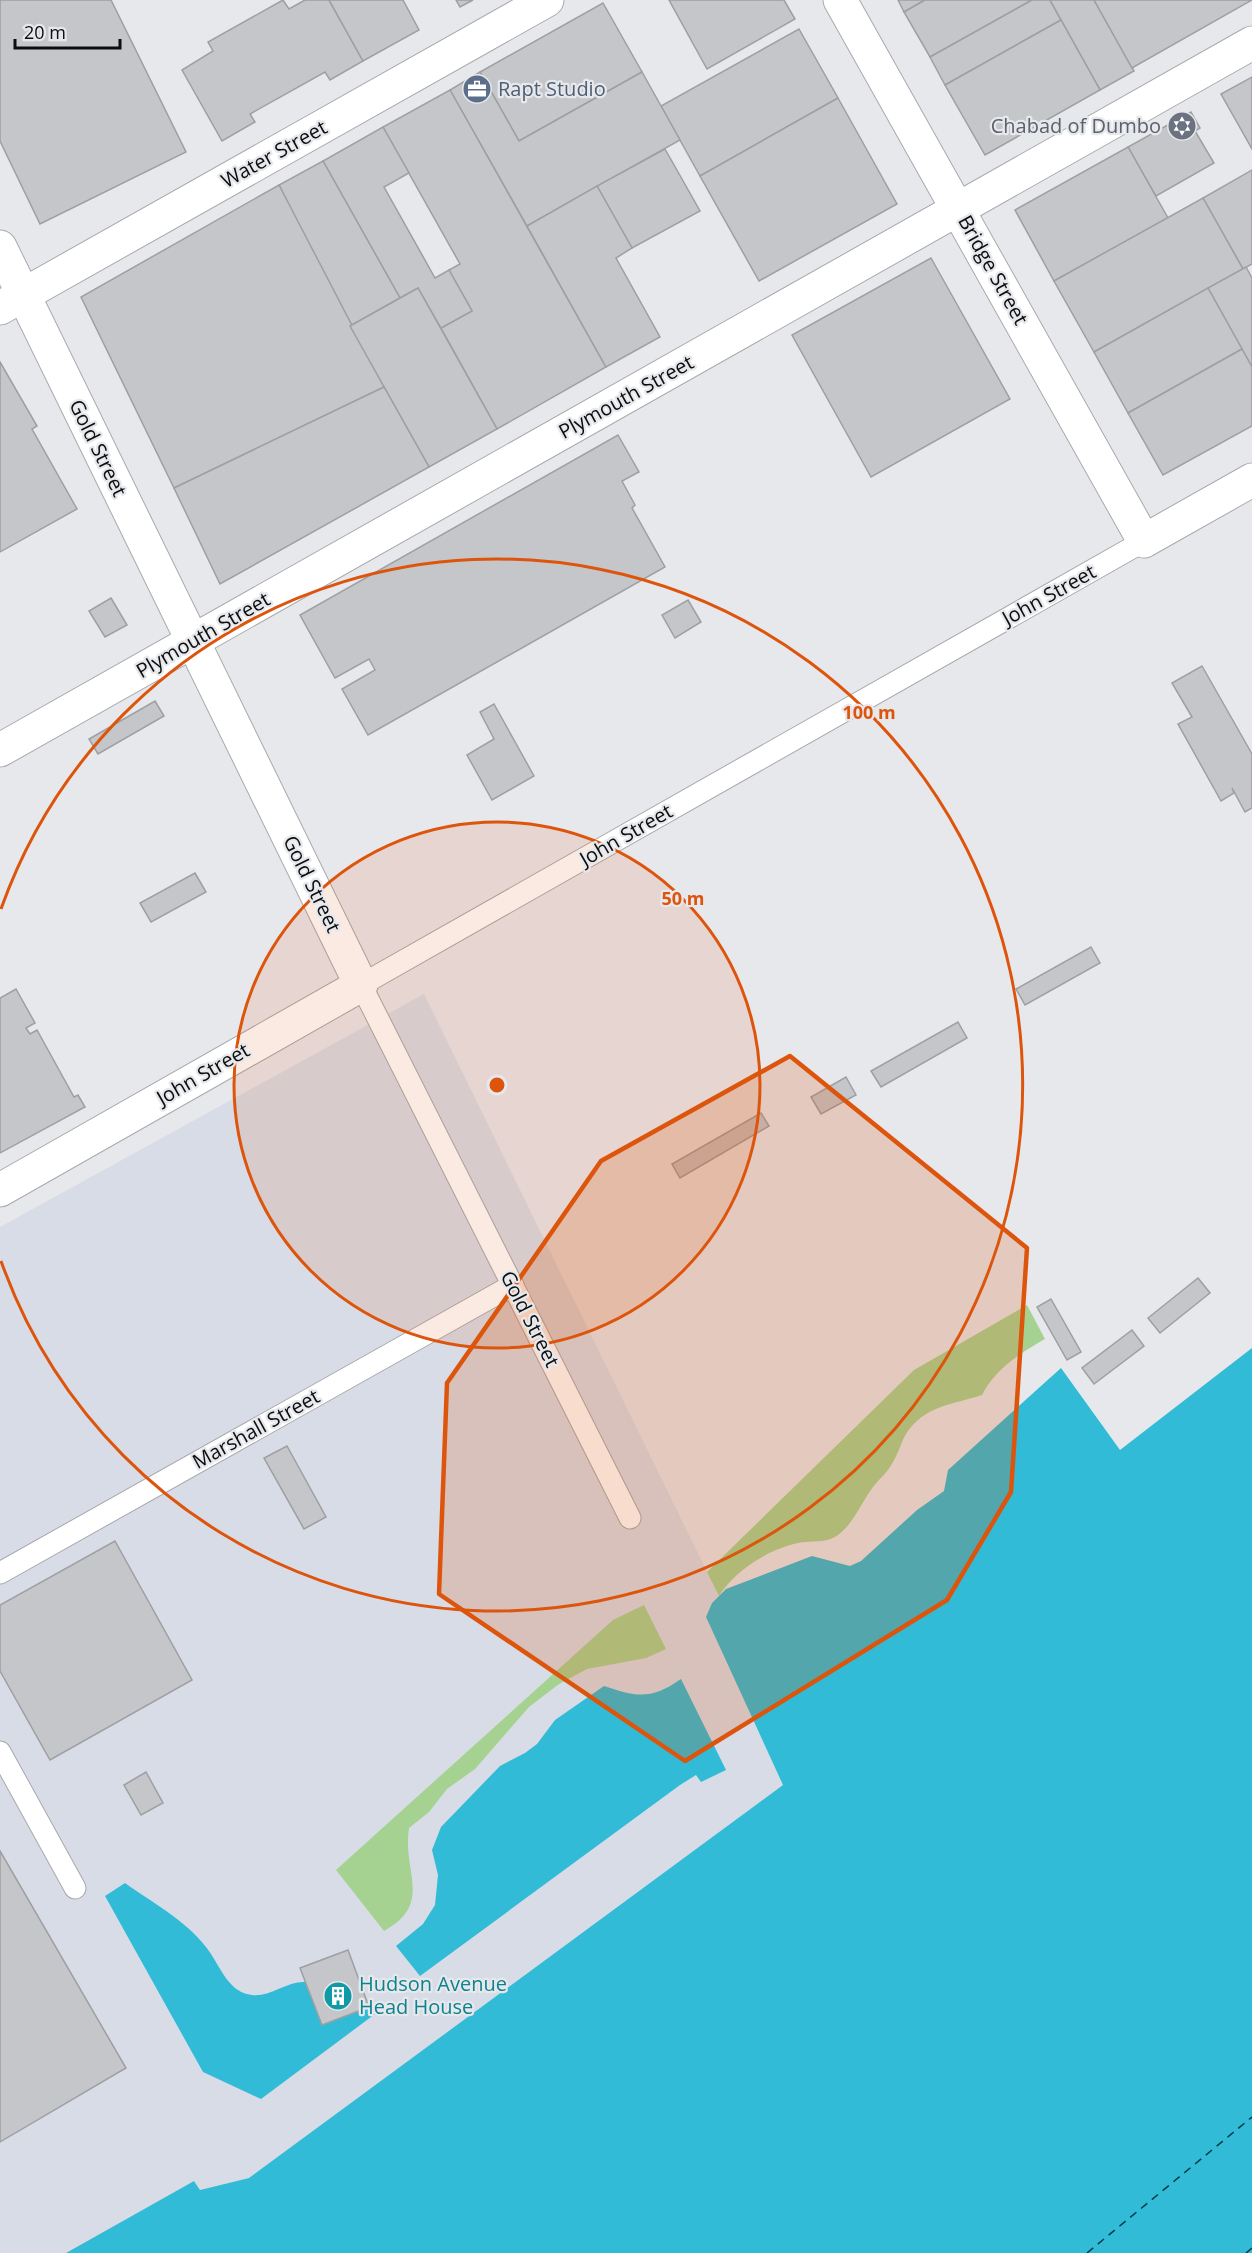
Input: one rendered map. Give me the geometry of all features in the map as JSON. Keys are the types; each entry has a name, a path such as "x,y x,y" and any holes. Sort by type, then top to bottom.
{"street":[{"name":"Water Street","path":"12,302 547,0"},
{"name":"Bridge Street","path":"840,0 1144,541"},
{"name":"Plymouth Street","path":"0,750 1252,43"},
{"name":"Gold Street","path":"0,247 12,302 193,641 361,985"},
{"name":"John Street","path":"1144,541 1252,480"},
{"name":"John Street","path":"0,1190 361,985"}],"lane":[{"name":"John Street","path":"361,985 1144,541"},
{"name":"Gold Street","path":"361,985 630,1518"},
{"name":"Marshall Street","path":"0,1573 513,1286"},
{"path":"0,1752 75,1888"}],"highlighted area":[{"path":"790,1056 1027,1248 1011,1492 947,1600 685,1761 439,1594 447,1383 601,1161"}],"shaded area":[{"path":"424,994 719,1596 712,1603 706,1617 783,1785 249,2178 200,2190 194,2181 66,2253 0,2253 0,1227"}],"green space":[{"path":"1027,1305 1045,1339 1001,1370 982,1395 940,1407 912,1425 891,1466 873,1487 844,1530 829,1540 798,1543 764,1556 734,1578 719,1596 707,1572 914,1370"},
{"path":"644,1605 666,1649 646,1658 587,1669 559,1684 529,1707 475,1769 447,1789 429,1812 409,1828 412,1898 408,1909 399,1920 384,1931 336,1870 613,1620"}],"water":[{"path":"1252,1348 1252,2253 66,2253 194,2181 200,2190 249,2178 783,1785 706,1617 712,1603 726,1589 812,1556 850,1566 861,1561 917,1510 944,1491 948,1470 1061,1368 1120,1450"},
{"path":"681,1679 726,1770 701,1782 696,1775 680,1785 420,1976 396,1946 423,1924 435,1905 438,1875 432,1850 441,1827 500,1766 537,1744 555,1720 604,1686 644,1694 661,1690"},
{"path":"125,1883 183,1923 203,1943 227,1979 238,1990 259,1995 298,1982 305,1982 322,2025 369,2007 375,2014 261,2099 203,2072 105,1896"}],"building":[{"path":"0,0 111,0 186,152 40,224 0,141"},
{"path":"283,0 289,9 305,0 329,0 363,61 330,80 325,72 250,114 255,122 222,141 182,70 213,51 208,42"},
{"path":"329,0 403,0 419,30 363,61"},
{"path":"456,0 473,0 460,7"},
{"path":"669,0 784,0 795,19 707,69"},
{"path":"898,0 925,0 904,12"},
{"path":"925,0 1032,0 930,57 904,12"},
{"path":"1032,0 1050,0 1061,20 945,85 930,57"},
{"path":"1050,0 1094,0 1134,71 1100,90"},
{"path":"1094,0 1252,0 1132,68"},
{"path":"603,3 642,72 519,141 480,72"},
{"path":"1061,20 1100,90 985,155 945,85"},
{"path":"799,29 838,98 700,176 661,106"},
{"path":"480,72 519,141 642,72 680,140 527,226 450,90"},
{"path":"1252,77 1252,149 1221,94"},
{"path":"450,90 606,367 497,429 441,328 472,311 449,270 460,264 383,127"},
{"path":"838,98 897,204 759,281 700,176"},
{"path":"1191,112 1200,128 1195,131 1214,163 1156,196 1128,147"},
{"path":"383,127 409,173 384,187 435,278 449,270 472,311 441,328 418,288 400,298 323,161"},
{"path":"1128,147 1168,218 1054,281 1015,210"},
{"path":"665,149 700,211 632,248 597,186"},
{"path":"323,161 400,298 350,326 279,185"},
{"path":"1252,170 1252,264 1243,269 1203,198"},
{"path":"279,185 384,387 174,488 81,297"},
{"path":"597,186 632,248 616,258 660,337 606,367 527,226"},
{"path":"1203,198 1243,269 1094,352 1054,281"},
{"path":"931,258 1010,399 871,477 792,335"},
{"path":"1246,267 1252,278 1252,367 1208,288"},
{"path":"418,288 497,429 429,467 350,326"},
{"path":"1208,288 1242,349 1128,413 1094,352"},
{"path":"1242,349 1252,367 1252,426 1163,475 1128,413"},
{"path":"0,362 37,426 32,429 77,509 0,552"},
{"path":"384,387 429,467 220,584 174,488"},
{"path":"618,435 639,472 622,481 635,505 632,508 665,567 368,735 342,689 375,670 369,659 335,678 300,615"},
{"path":"111,598 127,625 105,637 89,611"},
{"path":"688,600 701,622 675,638 662,615"},
{"path":"1202,666 1252,754 1252,808 1245,812 1232,788 1234,793 1221,801 1178,724 1192,717 1172,683"},
{"path":"155,701 164,716 98,754 89,739"},
{"path":"494,704 534,776 492,800 467,755 494,739 480,712"},
{"path":"195,873 206,892 151,922 140,903"},
{"path":"1091,947 1100,963 1025,1005 1016,989"},
{"path":"16,989 35,1023 26,1028 30,1034 37,1030 74,1097 78,1095 85,1107 0,1153 0,998"},
{"path":"958,1022 967,1038 881,1087 871,1071"},
{"path":"846,1077 856,1095 821,1114 811,1097"},
{"path":"761,1113 769,1126 680,1178 672,1164"},
{"path":"1198,1278 1210,1293 1160,1333 1148,1318"},
{"path":"1051,1299 1081,1352 1067,1360 1037,1307"},
{"path":"1132,1330 1144,1346 1094,1384 1082,1368"},
{"path":"287,1446 326,1517 304,1529 264,1458"},
{"path":"115,1541 192,1680 50,1760 0,1671 0,1605"},
{"path":"146,1772 163,1803 141,1815 124,1785"},
{"path":"0,1851 126,2068 0,2142"},
{"name":"Hudson Avenue Head House","path":"348,1950 369,2007 322,2025 300,1968"}],"ferry route":[{"path":"1087,2253 1252,2117"},
{"path":"1246,2253 1252,2248"}],"place":[{"name":"Rapt Studio","path":"477,89"},
{"name":"Chabad of Dumbo","path":"1182,126"},
{"name":"Hudson Avenue Head House","path":"338,1996"}]}
